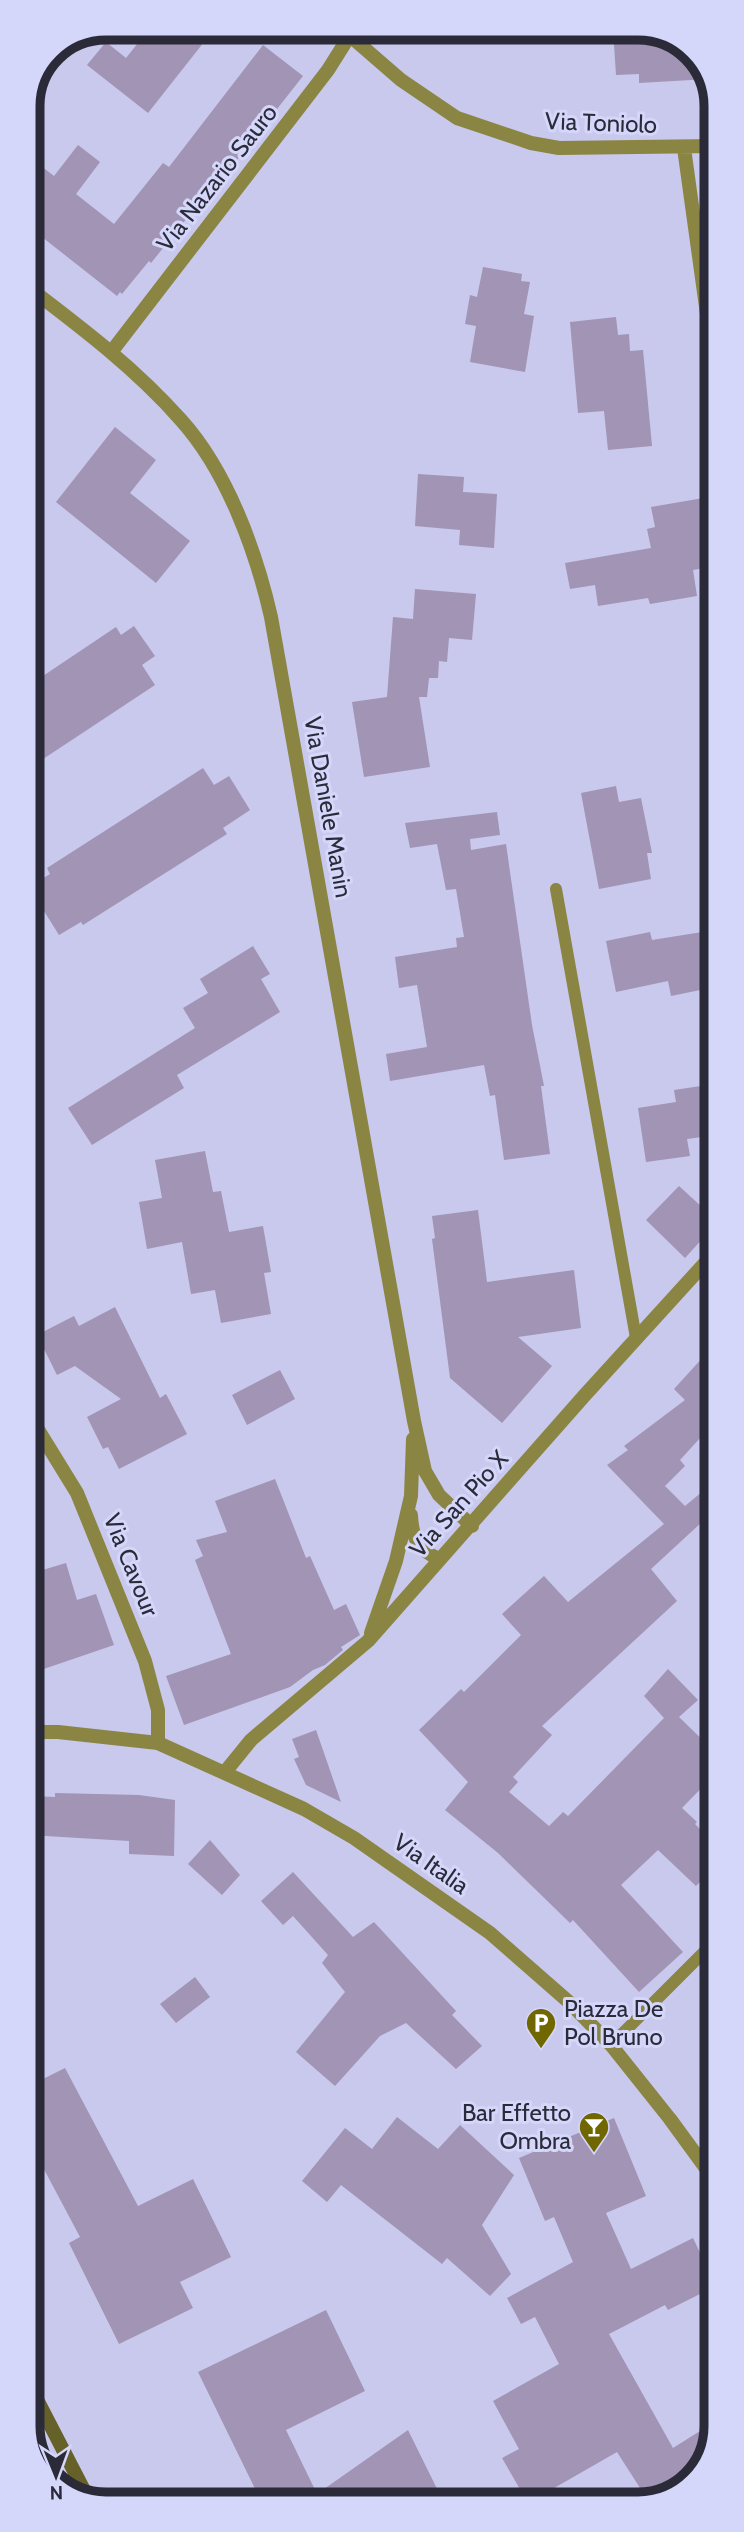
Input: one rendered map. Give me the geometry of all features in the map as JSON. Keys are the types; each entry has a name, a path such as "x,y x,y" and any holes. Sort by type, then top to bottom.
{"main road":[{"path":"40,2405 82,2487"}],"street":[{"name":"Via Nazario Sauro","path":"112,351 328,71 343,40"},
{"name":"Via Toniolo","path":"357,40 401,80 457,118 531,143 559,148 704,147"},
{"path":"684,148 704,293"},
{"name":"Via Daniele Manin","path":"40,296 112,351 183,421 215,469 240,520 261,573 425,1471 439,1495 472,1526"},
{"name":"Via San Pio X","path":"225,1772 251,1740 368,1641 704,1264"},
{"name":"Via Daniele Manin","path":"368,1641 396,1561 411,1496 414,1421"},
{"name":"Via Cavour","path":"40,1433 77,1493 145,1661 158,1710 158,1743"},
{"path":"411,1496 412,1533 418,1546 427,1554 440,1559"},
{"name":"Via Italia","path":"40,1732 158,1743 304,1810 354,1838 490,1933 570,2003 611,2045 704,2166"}],"lane":[{"path":"556,889 636,1338"},
{"path":"611,2045 704,1952"}],"building":[{"path":"140,40 206,40 148,113 87,65 106,42 126,58"},
{"path":"614,40 642,40 671,49 690,66 698,80 639,83 639,74 616,75"},
{"path":"263,45 303,76 226,174 224,172 151,263 149,261 122,294 120,292 117,296 40,235 40,165 54,176 78,145 100,162 76,194 114,224 163,163 169,167"},
{"path":"483,267 522,274 521,281 530,282 524,314 534,316 525,372 470,362 476,326 465,324 470,295 477,297"},
{"path":"616,317 618,335 629,334 630,351 643,350 652,446 608,450 604,411 578,413 570,322"},
{"path":"115,427 156,460 130,493 190,541 156,583 56,502"},
{"path":"418,474 464,477 463,492 497,494 494,548 459,545 460,530 415,526"},
{"path":"704,498 704,568 693,570 697,596 650,604 648,598 598,606 595,585 570,589 565,563 651,548 647,529 655,527 651,507"},
{"path":"415,589 476,594 472,640 449,638 447,662 439,661 438,678 429,678 427,697 419,697 430,767 364,777 352,702 387,697 393,617 413,619"},
{"path":"134,626 155,656 142,665 155,685 40,761 40,678 116,627 121,635"},
{"path":"203,768 214,785 229,776 250,810 223,828 227,834 83,925 81,922 59,935 40,905 40,880 50,874 47,868"},
{"path":"616,786 619,802 641,798 652,853 647,853 651,879 599,889 581,793"},
{"path":"497,812 500,835 470,839 471,850 506,844 532,1025 544,1086 541,1086 550,1154 504,1160 495,1095 490,1096 484,1065 390,1081 386,1054 427,1047 417,985 399,988 395,957 457,947 456,938 464,937 456,889 446,890 437,844 410,848 405,823"},
{"path":"650,932 652,940 704,932 704,989 671,996 668,981 616,992 606,941"},
{"path":"253,946 270,974 261,979 280,1012 177,1075 184,1088 92,1145 68,1108 195,1028 183,1008 208,993 200,979"},
{"path":"701,1086 704,1137 687,1139 690,1156 646,1162 638,1108 676,1102 674,1090"},
{"path":"205,1151 213,1192 221,1191 229,1232 263,1226 271,1272 264,1273 271,1314 221,1323 215,1290 191,1294 182,1242 147,1249 139,1202 162,1198 155,1160"},
{"path":"679,1186 704,1209 704,1237 685,1258 646,1220"},
{"path":"478,1210 487,1282 574,1270 581,1328 518,1337 552,1366 502,1423 450,1378 432,1239 435,1238 432,1216"},
{"path":"115,1307 160,1398 166,1394 187,1434 119,1469 108,1447 103,1449 87,1417 121,1399 75,1366 57,1375 40,1341 40,1333 74,1316 79,1326"},
{"path":"704,1356 704,1434 680,1460 685,1466 665,1486 685,1506 704,1490 704,1520 651,1569 677,1601 542,1726 552,1735 513,1777 518,1782 509,1792 549,1826 563,1812 568,1816 664,1718 644,1696 668,1669 698,1700 679,1717 704,1741 704,1785 682,1808 704,1833 704,1878 696,1886 658,1850 621,1885 683,1952 639,1992 573,1920 570,1923 498,1853 445,1810 468,1782 419,1730 461,1689 464,1692 521,1635 502,1614 544,1576 568,1602 664,1524 607,1465 628,1450 624,1446 685,1400 674,1389"},
{"path":"280,1370 295,1399 247,1425 232,1395"},
{"path":"275,1479 306,1558 310,1556 334,1610 346,1604 360,1635 341,1647 343,1650 325,1665 313,1670 290,1687 184,1725 166,1676 231,1654 195,1560 203,1556 196,1540 227,1532 215,1501"},
{"path":"66,1563 77,1600 96,1594 114,1645 40,1670 40,1571"},
{"path":"316,1730 341,1802 306,1785 294,1759 299,1757 292,1739"},
{"path":"55,1793 139,1795 175,1800 174,1856 129,1854 129,1841 40,1836 40,1796 55,1797"},
{"path":"210,1840 240,1875 222,1895 188,1864"},
{"path":"293,1872 353,1937 374,1922 456,2011 452,2015 482,2046 456,2069 406,2023 380,2036 335,2086 296,2052 345,1992 322,1963 328,1955 293,1916 283,1925 261,1901"},
{"path":"195,1977 210,1997 176,2023 160,2004"},
{"path":"65,2068 138,2206 193,2179 231,2257 180,2282 193,2308 119,2344 69,2243 80,2237 40,2162 40,2080"},
{"path":"397,2117 438,2149 460,2125 514,2175 482,2225 511,2274 490,2296 447,2258 442,2264 341,2185 327,2202 302,2181 345,2128 372,2149"},
{"path":"614,2118 646,2196 606,2213 631,2269 693,2238 704,2261 704,2292 668,2310 665,2305 609,2334 673,2448 703,2429 699,2451 693,2462 671,2483 642,2491 617,2452 547,2492 522,2492 502,2458 519,2449 493,2401 559,2364 535,2317 521,2324 507,2298 573,2262 554,2217 545,2221 519,2158"},
{"path":"326,2310 365,2391 286,2430 316,2492 257,2492 198,2372"},
{"path":"408,2430 439,2492 320,2492"}],"place":[{"name":"Piazza De Pol Bruno","path":"541,2050"},
{"name":"Bar Effetto Ombra","path":"594,2154"}]}
